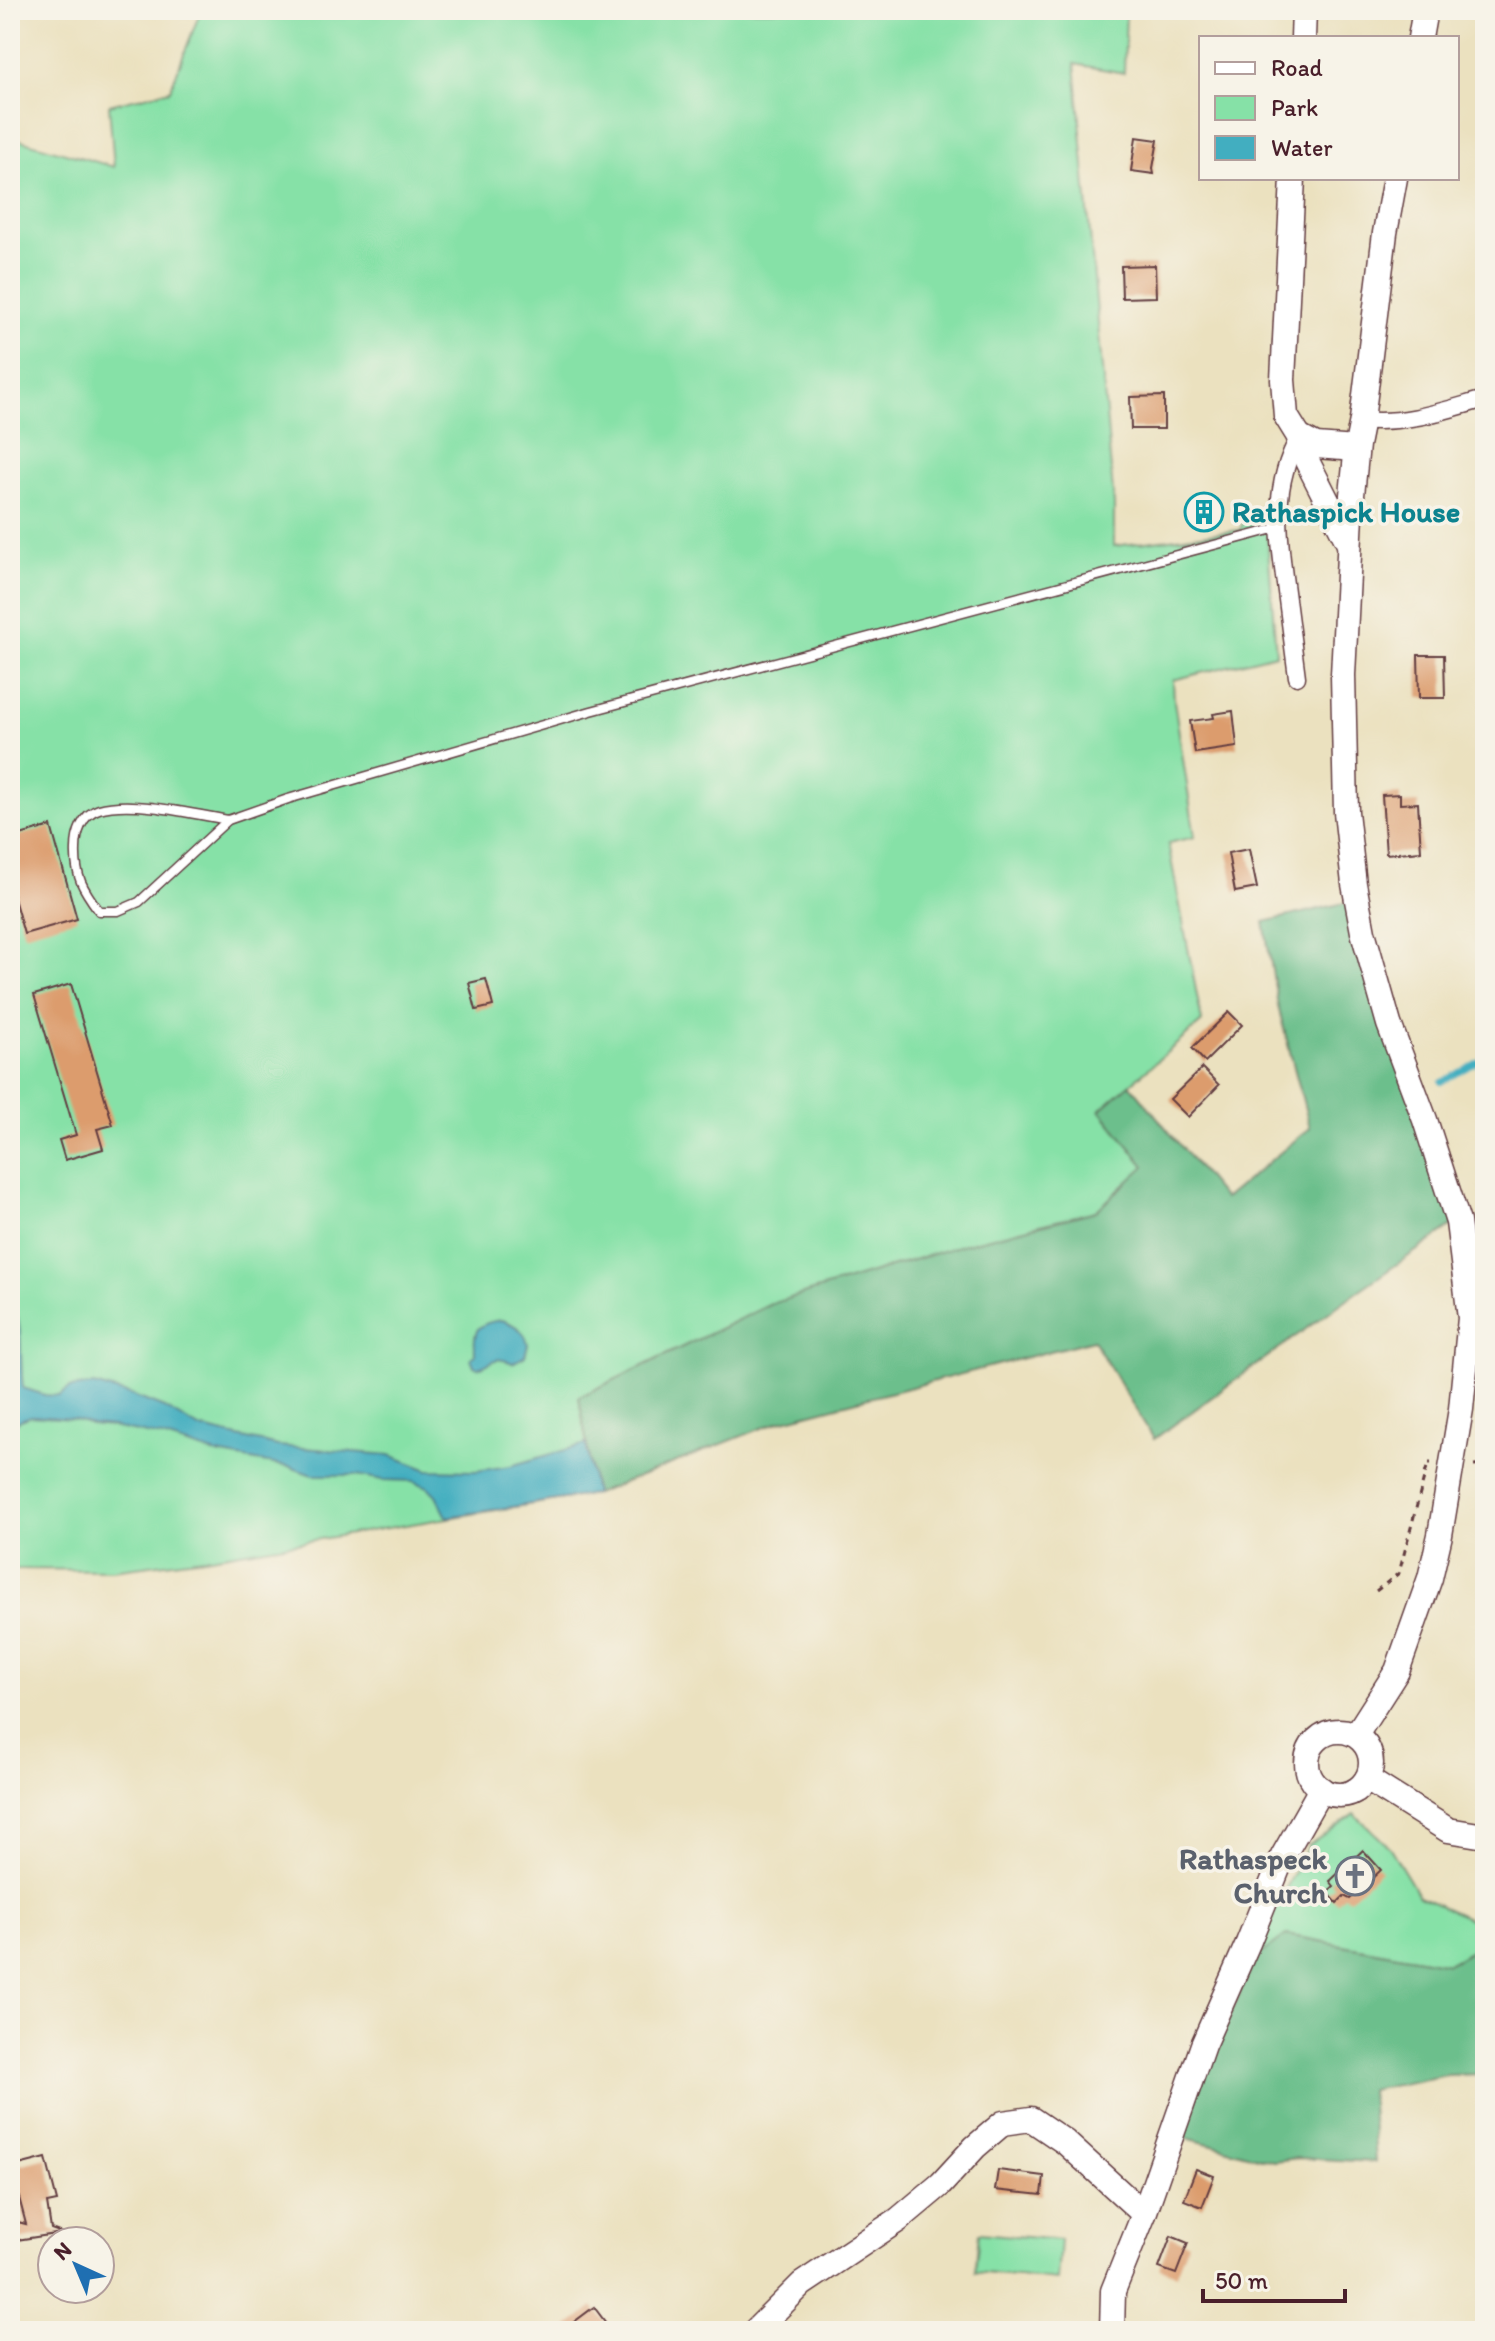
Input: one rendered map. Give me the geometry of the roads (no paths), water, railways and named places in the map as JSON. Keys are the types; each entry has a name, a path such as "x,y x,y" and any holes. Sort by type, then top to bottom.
{"street":[{"path":"1303,36 1304,10"},
{"path":"1420,36 1425,10"},
{"path":"1293,180 1283,380 1286,416 1348,542"},
{"path":"1356,1735 1397,1671 1430,1578 1461,1409 1470,1318 1458,1222 1425,1120 1389,1024 1363,932 1346,812 1343,675 1348,542 1356,449 1395,180"},
{"path":"1362,420 1384,423 1485,399"},
{"path":"1299,437 1316,446 1356,449"},
{"path":"1297,677 1278,528 1280,491 1288,456 1299,437"},
{"path":"1335,1731 1356,1735 1369,1750 1371,1770 1367,1779 1351,1793 1330,1793 1321,1789 1309,1771 1310,1750 1316,1741 1335,1731"},
{"path":"1367,1779 1448,1830 1485,1836"},
{"path":"1112,2331 1113,2291 1144,2214 1203,2045 1283,1856 1321,1789"},
{"path":"755,2331 802,2284 898,2220 941,2184 975,2147 1003,2123 1031,2119 1065,2142 1144,2214"}],"lane":[{"path":"228,820 134,806 96,809 79,826 75,868 86,894 99,911 118,911 139,902 228,820 288,799 591,711 1278,528"}],"water":[{"path":"10,1297 20,1330 23,1388 59,1396 70,1388 94,1385 164,1408 199,1428 278,1446 390,1455 428,1470 475,1471 510,1466 586,1444 595,1494 447,1517 436,1495 428,1487 414,1481 357,1475 312,1475 290,1467 217,1454 162,1437 73,1419 31,1416 18,1421 10,1429 14,1349 10,1330"},
{"path":"501,1320 522,1331 528,1344 525,1356 513,1363 498,1359 478,1368 474,1366 471,1358 475,1354 478,1330 485,1324"}],"waterway":[{"path":"1442,1082 1485,1058"}],"place":[{"name":"Rathaspick House","path":"1204,512"},
{"name":"Rathaspeck Church","path":"1355,1876"}]}
